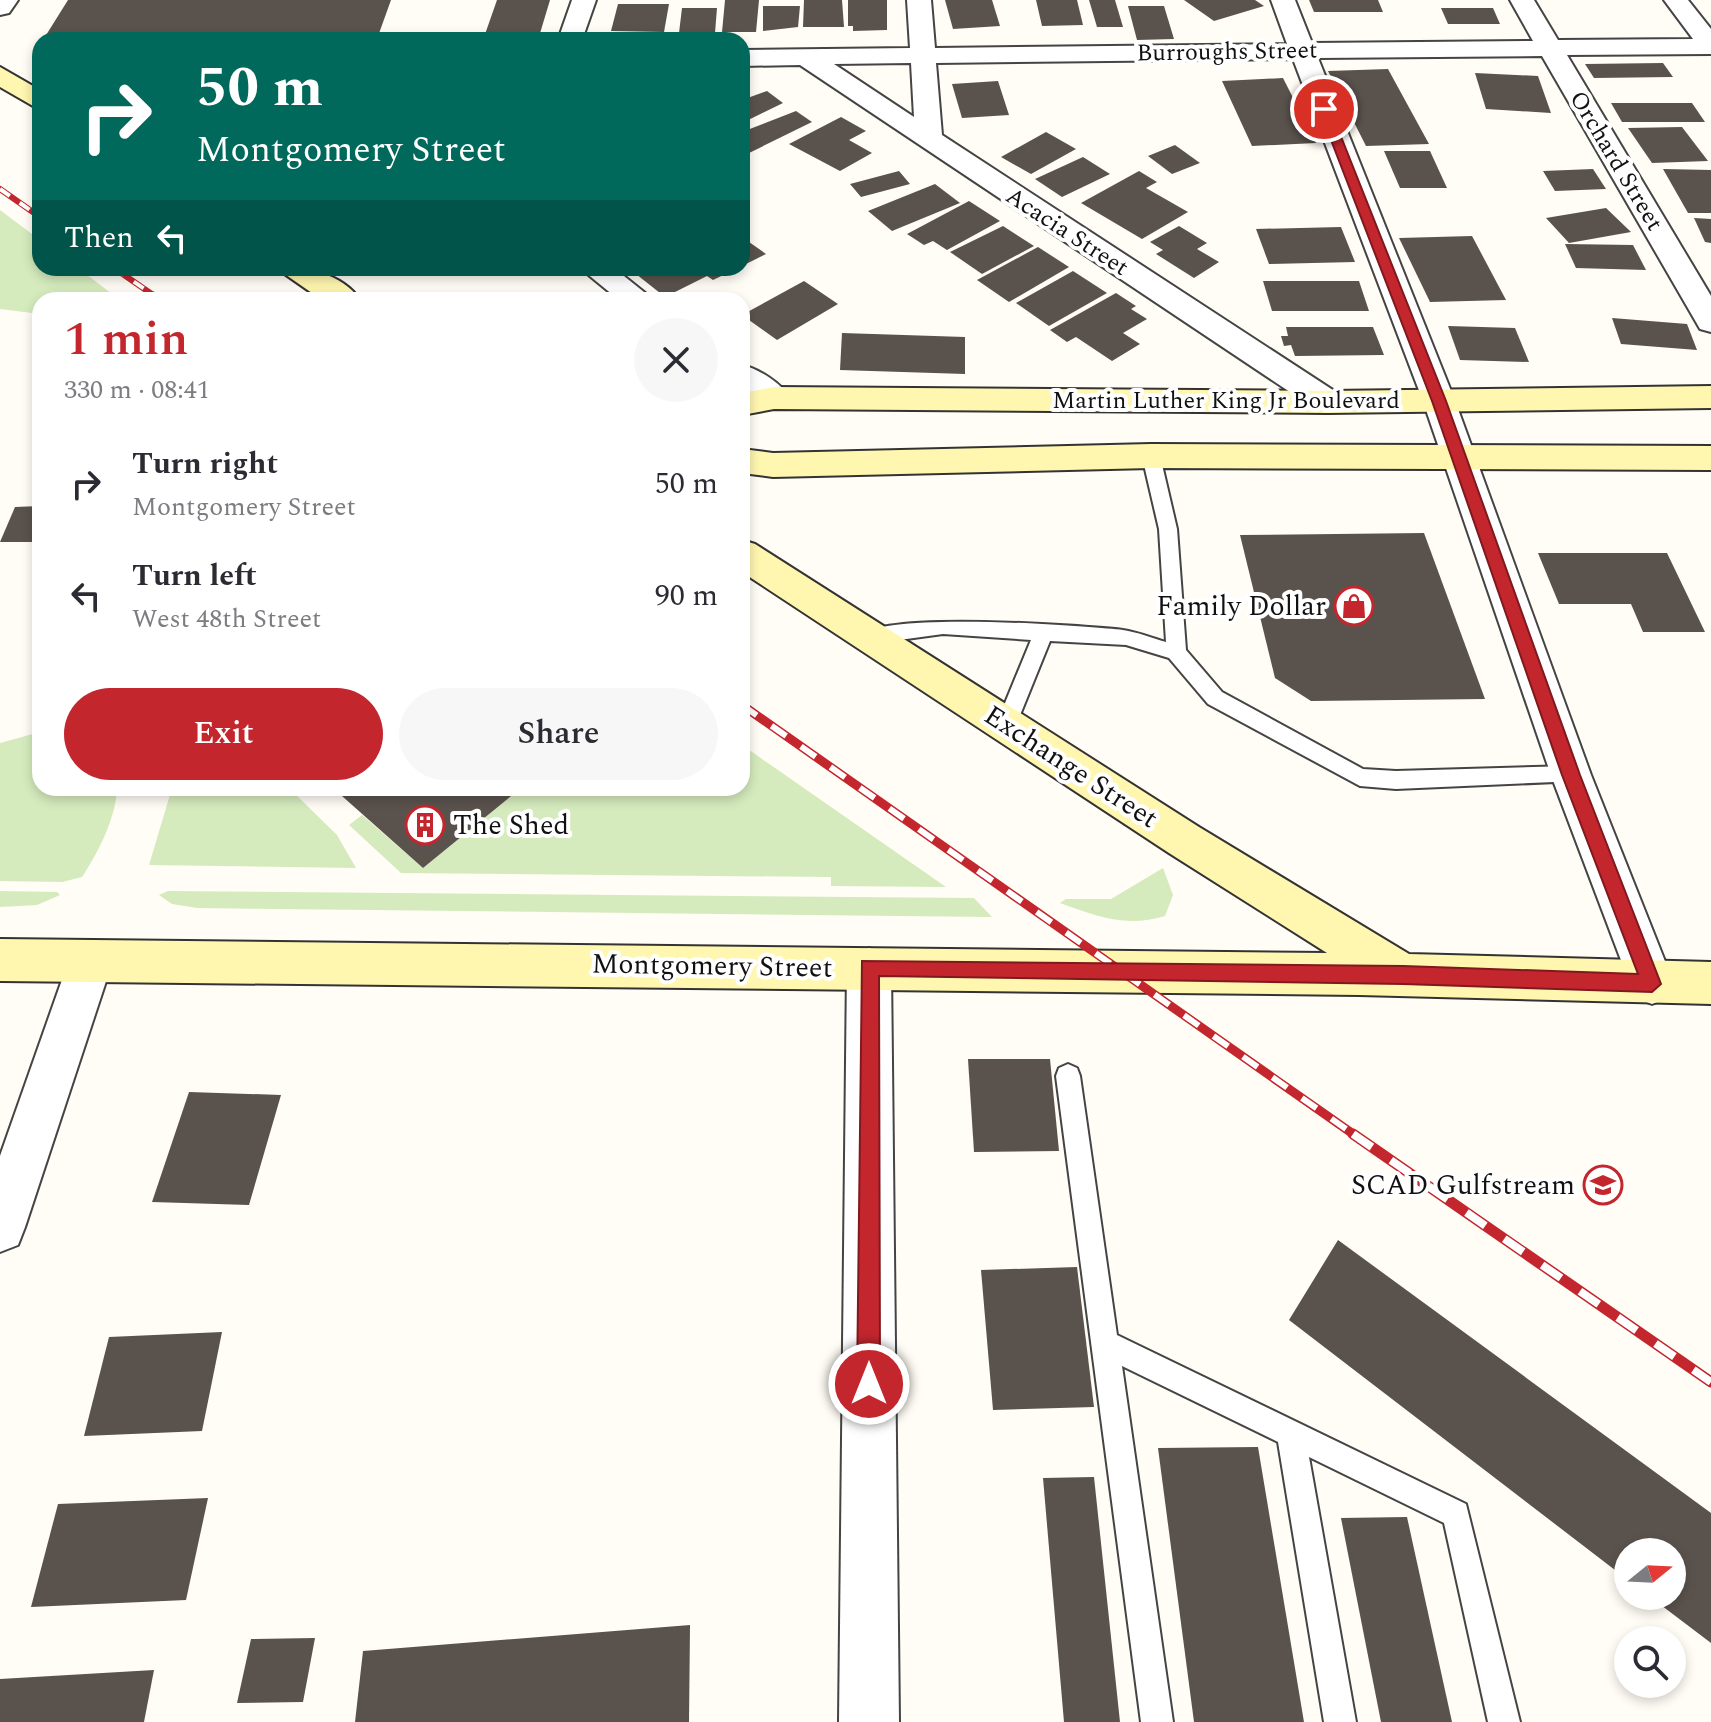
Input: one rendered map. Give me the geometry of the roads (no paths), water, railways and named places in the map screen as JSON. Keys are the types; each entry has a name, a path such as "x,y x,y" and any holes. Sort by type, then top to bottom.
{"main road":[{"path":"0,75 32,97"},
{"path":"305,276 331,292"},
{"name":"Martin Luther King Jr Boulevard","path":"758,401 1328,402 1711,397"},
{"name":"Martin Luther King Jr Boulevard","path":"750,462 773,465 1151,456 1711,458"},
{"name":"Exchange Street","path":"750,559 1403,975"},
{"name":"Montgomery Street","path":"0,960 1403,975 1652,984 1711,983"}],"street":[{"path":"0,8 6,0"},
{"path":"573,32 584,0"},
{"path":"919,0 929,142"},
{"path":"1283,0 1439,401 1571,775 1652,984"},
{"name":"Orchard Street","path":"1522,0 1711,322"},
{"path":"1676,0 1711,46"},
{"name":"Burroughs Street","path":"750,58 1711,46"},
{"name":"Acacia Street","path":"807,58 929,142 1328,402"},
{"path":"606,276 628,292"},
{"path":"0,1227 91,960"},
{"path":"869,968 869,1722"}],"lane":[{"path":"1151,456 1168,529 1176,652"},
{"path":"870,637 943,627 1126,638 1176,652 1215,698 1360,777 1396,780 1571,775"},
{"path":"1006,725 1044,632"},
{"path":"1068,1076 1157,1722"},
{"path":"1104,1343 1456,1514 1504,1722"},
{"path":"1290,1432 1340,1722"}],"railway":[{"path":"0,189 32,211"},
{"path":"126,276 149,292"},
{"path":"750,711 1356,1136"},
{"path":"1353,1134 1711,1382"}],"place":[{"name":"Family Dollar","path":"1354,606"},
{"name":"The Shed","path":"425,825"},
{"name":"SCAD Gulfstream","path":"1603,1185"}]}
